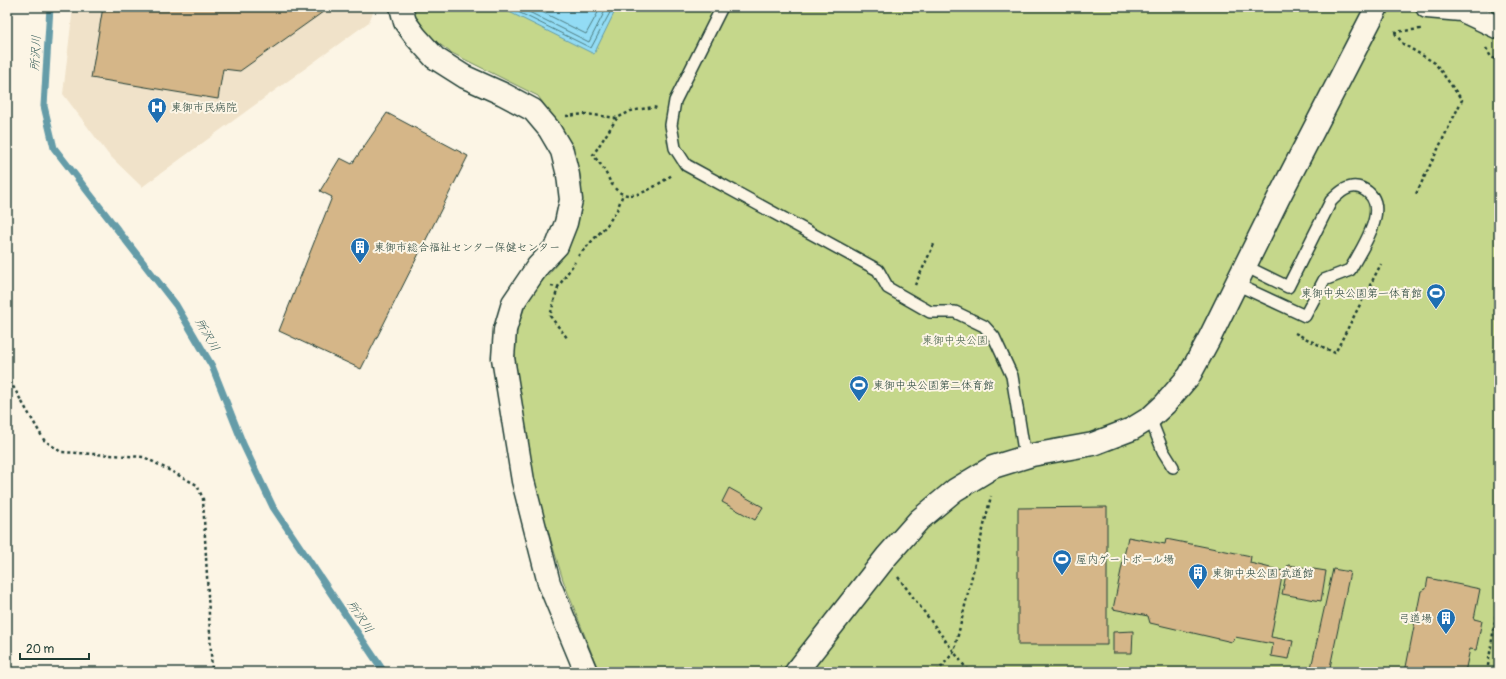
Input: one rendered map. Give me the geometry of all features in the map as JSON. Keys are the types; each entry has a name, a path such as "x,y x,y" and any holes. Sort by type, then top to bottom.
{"street":[{"path":"401,7 405,22 435,58 465,77 503,94 532,110 550,129 562,151 568,175 571,200 566,223 557,246 538,266 513,303 506,330 503,358 523,481 549,583 586,672"},
{"path":"796,672 884,559 920,520 955,490 993,468 1025,457 1093,444 1132,429 1150,418 1165,404 1189,376 1209,339 1281,192 1377,7"},
{"path":"1427,7 1461,10 1499,28"}],"lane":[{"path":"722,7 675,101 671,125 675,148 686,166 878,270 888,288 930,312 955,312 984,326 994,337 1012,376 1025,457"},
{"path":"1359,187 1366,191 1376,206 1376,217 1373,226 1350,270 1324,280 1305,316 1241,275 1288,287 1331,201 1338,194 1344,189 1359,187"},
{"path":"1150,418 1163,451 1173,467"}],"path":[{"path":"1390,30 1395,32 1426,29"},
{"path":"1395,32 1403,44 1435,63 1462,100 1414,196"},
{"path":"1484,44 1491,57 1499,61"},
{"path":"673,112 653,107 631,111 617,118 593,155 603,167 614,188 623,194 635,195 652,188 686,166"},
{"path":"562,117 586,114 617,118"},
{"path":"568,340 550,316 558,287 579,256 608,225 617,210 623,194"},
{"path":"916,283 935,242"},
{"path":"547,286 558,287"},
{"path":"7,376 44,440 61,452 144,457 197,485 203,499 212,672"},
{"path":"937,672 954,652 991,495"},
{"path":"884,559 969,672"},
{"path":"1486,672 1499,595"}],"shaded area":[{"name":"東御市民病院","path":"73,7 375,7 369,22 142,187 108,154 63,94"}],"green space":[{"name":"東御中央公園","path":"411,7 1384,7 1390,10 1392,7 1499,7 1499,672 599,672 563,580 530,472 515,356 517,329 528,298 564,256 577,226 582,183 572,145 538,96 450,52 424,32"}],"water":[{"path":"499,7 617,7 594,54"}],"building":[{"name":"東御市民病院","path":"103,7 330,7 240,71 223,69 218,99 91,78"},
{"name":"東御市総合福祉センター保健センター","path":"387,113 468,156 361,369 279,331 332,197 320,191 340,158 352,164"},
{"path":"729,488 763,507 755,520 722,502"},
{"name":"屋内ゲートボール場","path":"1107,507 1107,645 1018,645 1018,508"},
{"name":"東御中央公園 武道館","path":"1128,537 1165,544 1166,539 1251,556 1250,563 1283,571 1271,637 1293,641 1289,659 1271,656 1273,644 1235,637 1232,642 1150,623 1148,616 1113,609"},
{"path":"1288,565 1326,571 1321,601 1282,594"},
{"path":"1333,569 1350,572 1329,672 1311,668"},
{"name":"弓道場","path":"1428,578 1480,589 1474,619 1482,621 1476,650 1470,649 1465,672 1405,672 1421,591 1426,589"},
{"path":"1133,631 1132,653 1113,653 1113,632"}],"waterway":[{"name":"所沢川","path":"50,7 44,106 54,148 176,305 212,366 243,444 273,507 384,672"}],"place":[{"name":"東御市民病院","path":"157,124"},
{"name":"東御市総合福祉センター保健センター","path":"360,264"},
{"name":"東御中央公園第一体育館","path":"1436,310"},
{"name":"東御中央公園第二体育館","path":"859,402"},
{"name":"屋内ゲートボール場","path":"1062,576"},
{"name":"東御中央公園 武道館","path":"1198,590"},
{"name":"弓道場","path":"1446,635"}]}
